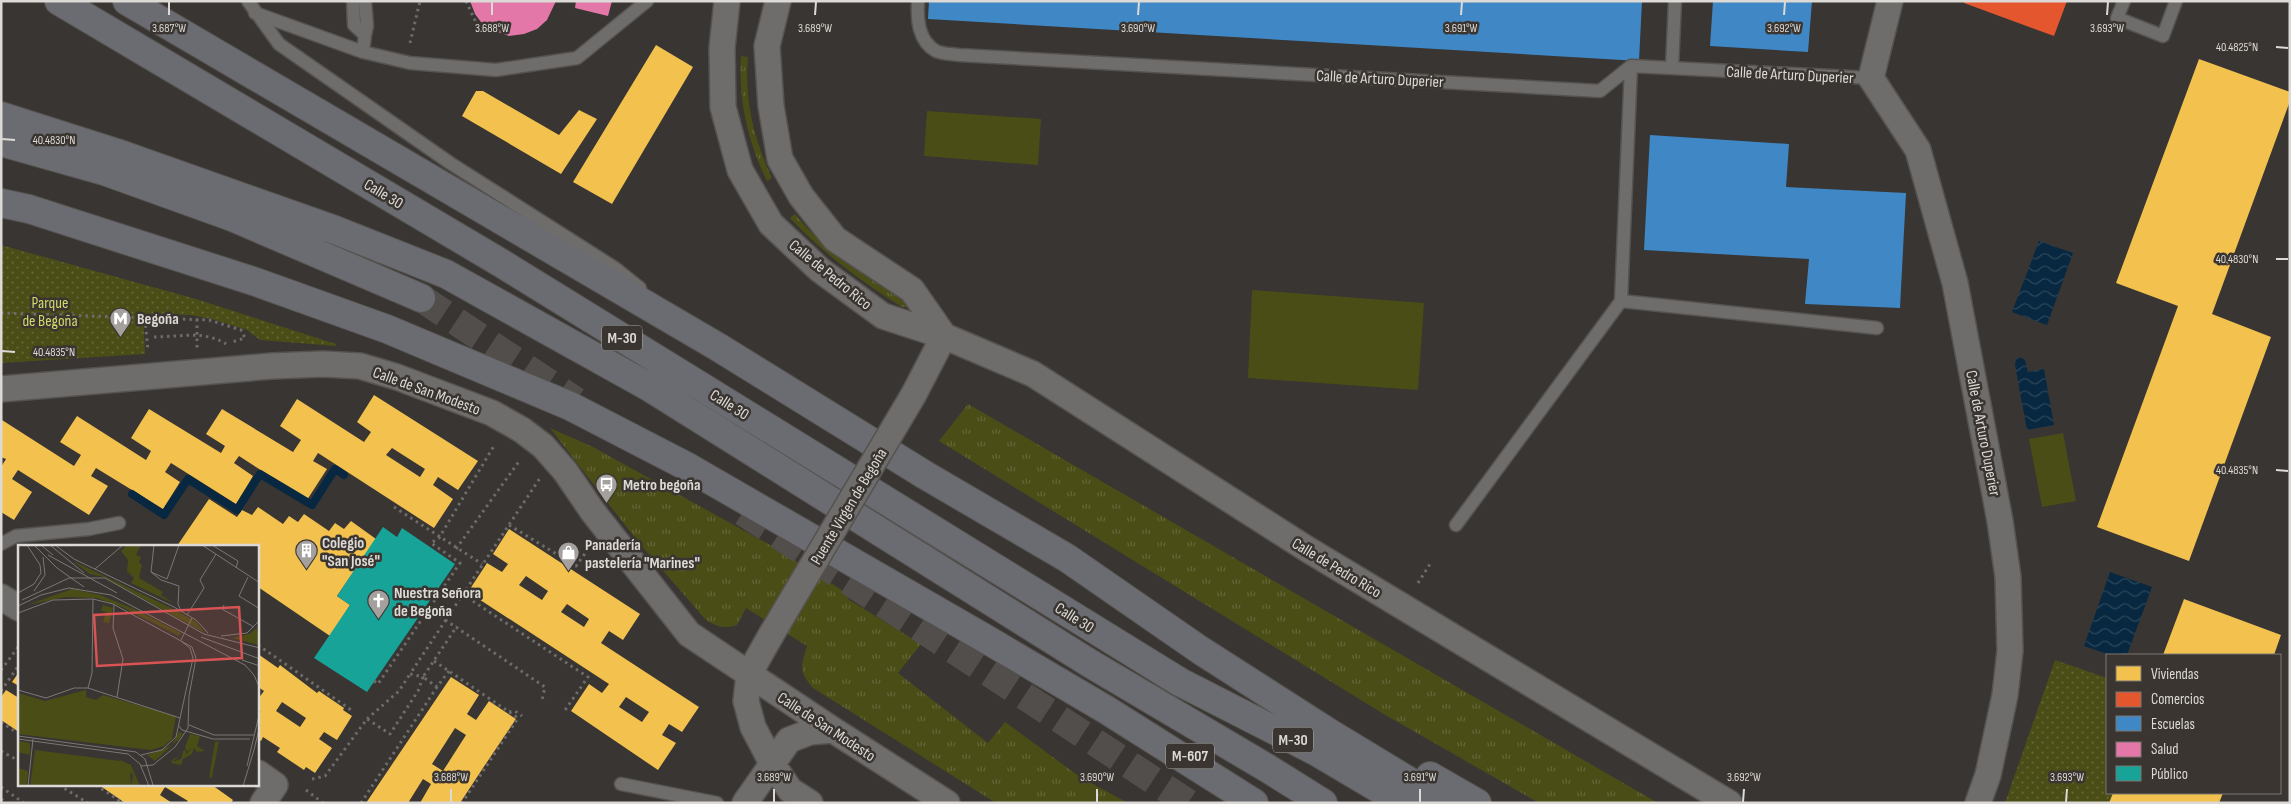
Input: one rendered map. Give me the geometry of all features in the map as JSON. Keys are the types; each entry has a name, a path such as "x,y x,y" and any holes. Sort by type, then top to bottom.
{"highway":[{"name":"Calle 30","path":"59,1 509,268 1180,682 1317,752 1404,803"},
{"path":"127,1 718,347 926,475 1067,558 1200,650 1328,732 1445,803"},
{"path":"1,116 116,153 326,227 446,274 649,386 1091,664 1323,803"},
{"path":"1,142 104,171 232,218 421,298"},
{"path":"1,203 29,209 265,286 387,329 570,406 686,466 1105,709 1254,803"},
{"path":"1200,650 1477,803"},
{"path":"1180,682 1365,803"},
{"name":"M-607","path":"1105,709 1274,803"}],"street":[{"name":"Calle de Pedro Rico","path":"727,1 722,48 723,107 740,170 771,224 820,270 883,316 944,336 1033,374 1307,549 1729,803"},
{"name":"Calle de Pedro Rico","path":"778,1 767,46 771,106 780,159 801,196 835,239 912,290 944,336"},
{"name":"Calle de Arturo Duperier","path":"1890,1 1871,78 1918,150 1955,283 2000,521 2008,577 2010,651 2005,694 1988,775 1978,803"},
{"name":"Puente Virgen de Begoña","path":"749,674 914,394 944,336"},
{"name":"Calle de San Modesto","path":"1,389 323,364 360,366 397,377 492,413 522,430 543,446 565,471 593,512 689,634 947,803"},
{"path":"1,596 18,607"},
{"path":"717,652 736,650 771,635"},
{"path":"749,674 746,701 753,727 773,765 790,790 810,803"},
{"path":"743,802 773,765 790,740 810,732 833,730"},
{"path":"259,774 275,785 263,803"},
{"path":"906,777 918,803"}],"lane":[{"path":"248,1 279,44 450,163 615,268 718,347"},
{"path":"353,1 354,25 365,35"},
{"path":"363,52 367,26 365,1"},
{"path":"255,13 363,52 410,63 496,70 577,58 647,1"},
{"name":"Calle de Arturo Duperier","path":"918,1 917,20 924,40 936,51 959,55 1600,91 1631,66 1871,78"},
{"path":"1672,68 1675,1"},
{"path":"2124,1 2117,18 2163,36 2176,1"},
{"path":"1456,525 1622,301 1631,66"},
{"path":"1622,301 1877,328"},
{"path":"1,544 16,536 120,523"},
{"path":"621,784 717,803"}],"path":[{"path":"409,48 420,1"},
{"path":"466,1 479,29"},
{"path":"1,313 145,320 209,320 241,330 244,334 245,338 226,344"},
{"path":"197,319 198,335"},
{"path":"145,320 148,359"},
{"path":"154,337 198,335 217,338"},
{"path":"374,682 378,684 460,563 431,543 440,538 498,439"},
{"path":"456,549 523,455"},
{"path":"312,779 325,776 367,719 399,691 461,594 543,473"},
{"path":"394,507 456,549 482,564"},
{"path":"509,525 576,566 593,542"},
{"path":"484,550 488,554"},
{"path":"1418,583 1432,561"},
{"path":"461,594 588,676 563,713"},
{"path":"429,608 545,687 542,700"},
{"path":"367,719 390,734 418,691 423,677 456,626"},
{"path":"259,646 354,712"},
{"path":"1,670 18,647"},
{"path":"434,661 518,718 462,803"},
{"path":"1,691 18,666"},
{"path":"361,803 449,670"},
{"path":"410,674 423,677 437,687"},
{"path":"509,712 515,711 522,716"},
{"path":"1,722 18,733"},
{"path":"1,752 18,760"},
{"path":"61,786 88,803"},
{"path":"98,786 123,803"},
{"path":"1,788 24,803"},
{"path":"306,790 323,803"},
{"path":"1,799 6,803"}],"green space":[{"path":"741,56 748,57 749,104 755,134 772,178 767,181 754,151 746,120 741,89"},
{"path":"927,111 1041,119 1038,165 924,156"},
{"path":"795,214 833,252 861,273 906,302 907,307 902,307 886,297 829,255 790,218"},
{"name":"Parque de Begoña","path":"1,245 196,299 336,344 336,346 260,340 247,330 212,319 190,315 143,314 145,354 1,363"},
{"path":"1252,290 1424,303 1418,390 1248,378"},
{"path":"968,404 1658,803 1539,803 1382,713 939,441"},
{"path":"550,428 593,447 779,550 851,596 848,599 921,644 898,673 988,743 1005,722 1080,777 1128,803 996,803 813,688 805,677 802,668 807,646 746,608 737,625 721,627 706,620 639,543"},
{"path":"2063,433 2076,501 2042,507 2029,439"},
{"path":"2055,660 2106,678 2106,794 2113,794 2109,803 2005,803"}],"water":[{"path":"2039,241 2073,253 2047,325 2012,312"},
{"path":"2020,357 2025,360 2028,372 2044,369 2054,425 2027,430 2015,365 2016,359"},
{"path":"2110,572 2152,587 2127,654 2107,654 2084,646"}],"building: Viviendas":[{"path":"656,45 693,67 612,204 573,182"},
{"path":"2199,59 2290,92 2290,101 2212,314 2271,337 2189,561 2097,527 2178,306 2116,283"},
{"path":"476,91 483,91 559,135 579,110 597,119 561,174 462,116"},
{"path":"374,395 478,461 458,490 438,477 433,485 453,499 434,528 318,453 313,461 327,469 307,500 239,456 234,463 253,476 236,504 171,463 165,472 180,482 163,509 96,468 91,476 108,486 89,515 18,470 12,479 32,492 14,520 1,512 1,467 6,459 1,457 2,420 74,466 81,455 60,442 77,416 146,460 151,451 131,438 149,409 221,453 225,446 206,434 222,409 293,452 301,440 280,426 297,399 364,442 371,432 357,422","holes":["392,448 425,469 420,477 386,455"]},
{"name":"Colegio \"San José\"","path":"209,499 237,517 242,510 252,515 258,507 283,524 289,516 298,522 304,514 329,531 335,523 344,529 351,521 376,539 337,596 350,605 330,636 259,588 259,545 178,545"},
{"path":"509,529 640,614 623,640 609,631 601,643 699,707 682,732 669,724 662,735 676,743 658,770 571,711 589,684 602,693 609,684 468,592 487,563 502,572 508,564 493,554","holes":["526,576 548,591 542,600 519,585","567,604 589,619 584,627 561,612","626,697 649,712 642,722 619,707"]},
{"path":"2184,599 2281,635 2274,654 2163,654"},
{"path":"259,655 278,668 280,665 317,693 319,691 344,708 343,710 352,716 337,740 324,732 319,739 332,748 315,773 306,767 304,770 277,752 280,748 263,737 261,741 259,740 259,698 264,691 259,688","holes":["282,702 306,718 300,727 276,711"]},
{"path":"18,673 18,685 12,682"},
{"path":"451,677 479,695 467,714 476,720 489,701 516,719 460,803 420,803 431,784 423,779 408,803 366,803","holes":["455,728 466,735 443,771 432,764"]},
{"path":"6,690 18,697 18,731 1,720 1,697"},
{"path":"100,786 213,786 233,800 231,803 186,803 188,801 165,787 160,795 172,803 125,803"},
{"path":"2113,794 2223,794 2219,803 2109,803"}],"building: Comercios":[{"path":"1964,1 2067,1 2054,36 1964,3"}],"building: Escuelas":[{"path":"929,1 1642,1 1639,61 928,19"},
{"path":"1713,1 1812,1 1808,52 1710,46"},
{"path":"1650,135 1789,144 1786,187 1906,193 1900,308 1805,304 1809,259 1644,250"}],"building: Salud":[{"path":"470,1 556,1 547,20 537,29 524,34 509,36 492,30 481,22 475,14"},
{"path":"576,1 612,1 608,16 575,8"}],"building: Público":[{"name":"Nuestra Señora de Begoña","path":"383,527 397,537 402,528 455,564 367,692 314,658 350,605 337,596"}],"waterway":[{"path":"132,494 164,515 188,479 237,510 260,474 312,505 335,469 344,475"}],"tunnel":[{"path":"421,298 576,401"},
{"path":"743,512 1188,803"}],"place":[{"name":"Begoña","path":"121,337"},
{"name":"Metro begoña","path":"607,503"},
{"name":"Colegio \"San José\"","path":"306,570"},
{"name":"Panadería pastelería \"Marines\"","path":"569,572"},
{"name":"Nuestra Señora de Begoña","path":"378,620"}]}
